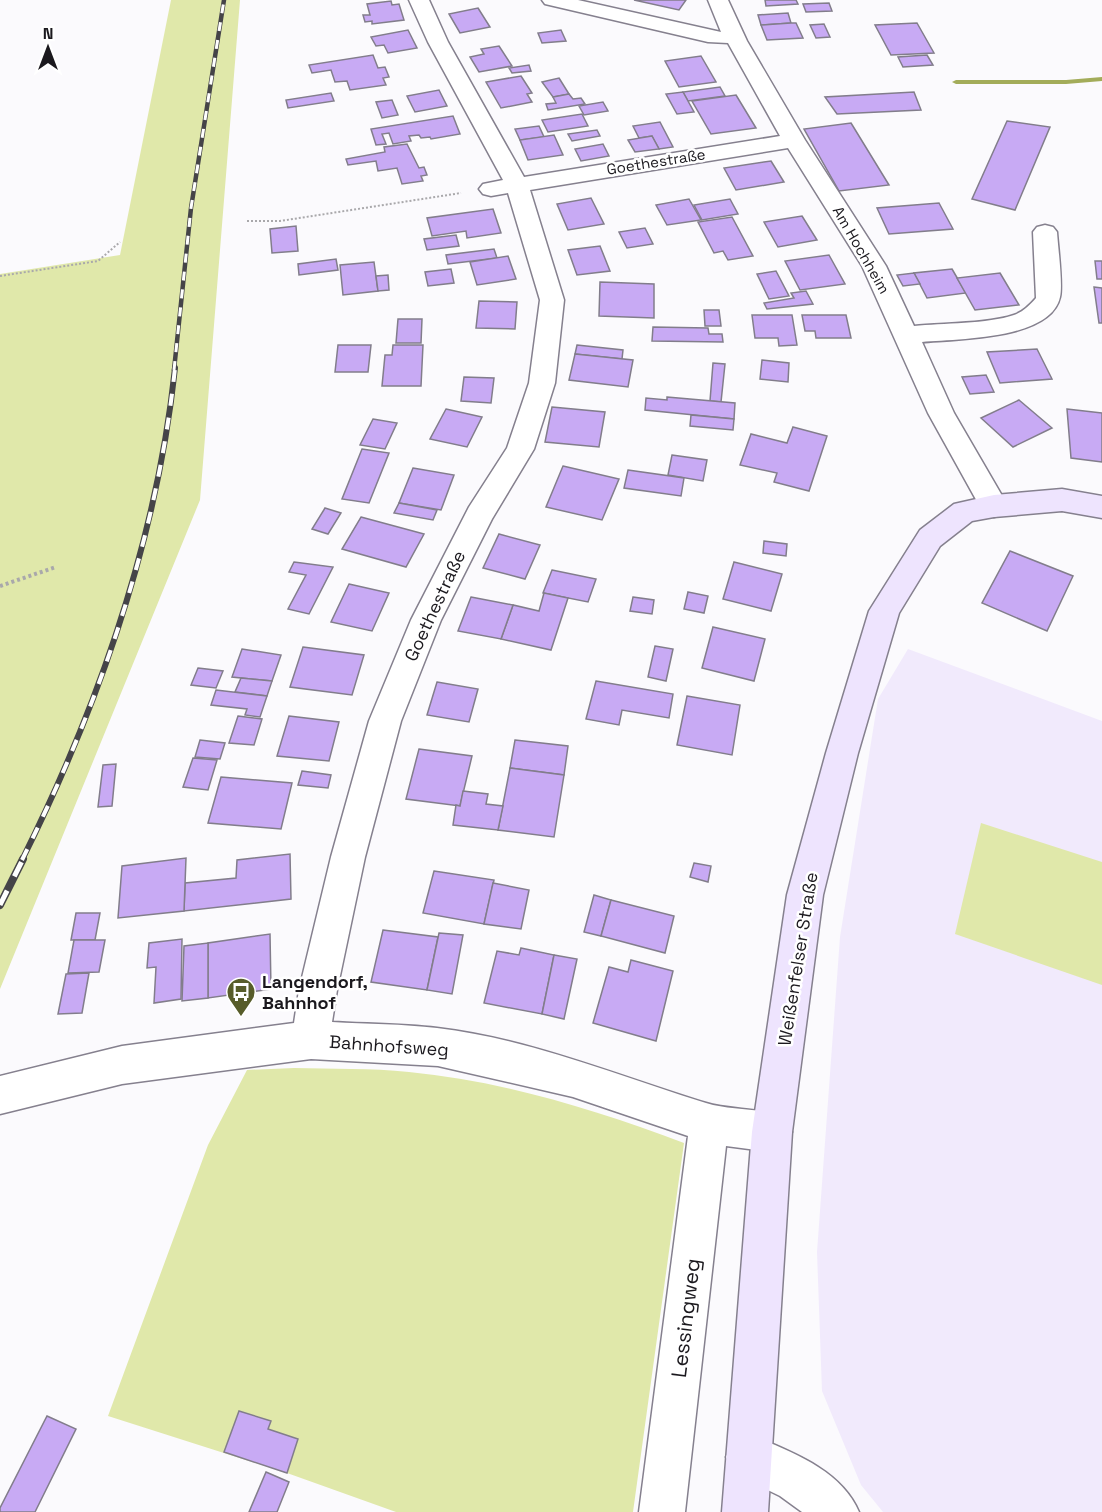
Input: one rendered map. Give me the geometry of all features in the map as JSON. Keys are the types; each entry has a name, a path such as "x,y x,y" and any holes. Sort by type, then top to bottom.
{"street":[{"name":"Goethestraße","path":"310,1040 318,990 348,857 385,721 426,620 479,515 520,449 542,383 552,300 504,186 419,0"},
{"path":"552,0 708,36 721,38 734,35"},
{"name":"Am Hochheim","path":"718,0 734,35 794,140 874,266 941,412 994,506"},
{"name":"Goethestraße","path":"504,186 794,140"},
{"path":"906,335 995,327 1022,322 1039,311 1048,298 1045,232"},
{"name":"Weißenfelser Straße","path":"746,1512 772,1132 805,894 842,753 884,611 930,538 964,512 994,506 1062,500 1102,507"},
{"name":"Bahnhofsweg","path":"0,1095 122,1065 310,1040 438,1047 573,1078 709,1124 772,1132"},
{"name":"Lessingweg","path":"662,1512 709,1124"},
{"path":"749,1457 797,1479 818,1492 837,1512"}],"path":[{"path":"247,221 280,221 504,186"},
{"path":"0,276 98,261 120,242"},
{"path":"0,586 56,567"}],"shaded area":[{"path":"908,649 1102,721 1102,1512 883,1512 861,1485 822,1391 817,1252 840,937 878,699"}],"green space":[{"path":"171,0 240,0 200,500 0,989 0,274 120,255"},
{"path":"981,823 1102,862 1102,985 955,934"},
{"path":"294,1068 395,1071 479,1082 583,1108 684,1143 633,1512 396,1512 287,1473 108,1416 208,1145 247,1070"}],"building":[{"path":"634,0 686,0 679,10"},
{"path":"765,0 796,0 798,4 766,6"},
{"path":"391,1 392,5 399,4 404,20 372,24 372,21 365,22 363,15 370,15 367,4"},
{"path":"829,3 832,11 806,12 803,4"},
{"path":"478,8 490,27 460,33 449,14"},
{"path":"788,13 791,23 761,25 758,15"},
{"path":"796,23 803,38 767,40 761,25"},
{"path":"917,23 934,53 891,55 875,25"},
{"path":"824,24 830,37 816,38 810,25"},
{"path":"408,30 417,48 388,53 384,45 376,46 371,37"},
{"path":"561,30 566,41 542,43 538,33"},
{"path":"499,46 512,66 479,72 470,57 484,54 481,49"},
{"path":"373,55 378,68 385,67 389,77 383,78 386,85 350,90 347,81 335,82 331,70 312,73 309,65"},
{"path":"927,55 933,65 903,67 898,57"},
{"path":"701,56 716,82 679,87 665,61"},
{"path":"529,65 531,71 512,73 509,68"},
{"path":"521,76 532,93 527,94 532,102 501,108 486,82"},
{"path":"559,78 569,94 553,97 542,82"},
{"path":"720,87 725,96 688,101 683,92"},
{"path":"439,90 447,106 415,112 407,96"},
{"path":"683,92 694,112 677,114 666,94"},
{"path":"914,92 921,110 837,114 825,97"},
{"path":"331,93 334,101 288,108 286,100"},
{"path":"569,94 573,99 581,98 585,104 548,110 546,104 556,103 553,97"},
{"path":"736,95 756,128 711,134 692,101"},
{"path":"392,100 398,115 382,118 376,102"},
{"path":"603,102 608,111 584,115 579,106"},
{"path":"582,114 588,126 548,132 542,120"},
{"path":"453,116 460,134 431,139 430,137 421,138 419,135 409,136 411,141 393,144 389,133 382,134 386,144 376,145 371,129"},
{"path":"1007,121 1050,127 1015,210 972,199"},
{"path":"660,122 673,147 659,149 652,136 639,138 633,126"},
{"path":"851,123 889,185 839,191 804,129"},
{"path":"539,126 544,137 520,140 515,129"},
{"path":"597,130 600,136 572,141 568,134"},
{"path":"554,135 563,155 528,160 520,140"},
{"path":"652,136 659,149 635,152 628,140"},
{"path":"407,144 419,168 424,167 427,175 421,176 423,181 402,184 397,168 378,171 376,161 348,165 346,159 385,152 384,147"},
{"path":"603,144 609,156 581,161 575,149"},
{"path":"771,161 784,182 736,190 724,168"},
{"path":"591,198 604,224 568,230 557,204"},
{"path":"689,199 701,220 667,225 656,205"},
{"path":"730,199 738,214 702,220 694,205"},
{"path":"939,203 953,229 889,234 877,208"},
{"path":"493,209 501,233 467,238 466,231 432,236 427,218"},
{"path":"802,216 817,240 778,247 764,222"},
{"path":"732,217 753,256 728,260 723,251 714,253 698,222"},
{"path":"296,226 298,251 272,253 270,229"},
{"path":"645,228 653,244 627,248 619,232"},
{"path":"456,235 459,246 427,250 424,239"},
{"path":"600,246 610,271 577,275 568,250"},
{"path":"494,249 497,258 448,264 446,255"},
{"path":"829,255 845,284 800,290 785,261"},
{"path":"508,256 516,279 477,285 470,262"},
{"path":"336,259 338,270 299,275 298,264"},
{"path":"1095,261 1102,261 1102,279 1097,279"},
{"path":"374,262 378,291 343,295 340,265"},
{"path":"451,269 454,283 428,286 425,272"},
{"path":"952,269 966,293 927,298 914,273"},
{"path":"776,271 789,296 769,299 757,274"},
{"path":"914,273 920,284 903,286 897,275"},
{"path":"1000,273 1019,305 975,310 957,278"},
{"path":"388,275 389,290 378,291 376,276"},
{"path":"600,282 654,284 654,318 599,316"},
{"path":"1094,287 1102,288 1102,323 1099,323"},
{"path":"806,291 813,304 767,309 764,303 794,298 791,293"},
{"path":"479,301 517,302 515,329 476,328"},
{"path":"704,310 719,310 721,326 705,326"},
{"path":"752,315 792,315 797,345 779,346 778,338 755,338"},
{"path":"802,315 846,315 851,338 816,338 815,331 805,331"},
{"path":"398,319 422,319 421,343 396,343"},
{"path":"653,327 708,328 709,334 722,334 723,342 652,341"},
{"path":"338,345 371,345 368,372 335,372"},
{"path":"393,345 423,345 421,386 382,386 385,355 392,355"},
{"path":"577,345 623,350 622,359 575,354"},
{"path":"1037,349 1052,379 1000,383 987,352"},
{"path":"575,354 633,360 628,387 569,380"},
{"path":"762,360 789,363 788,382 760,379"},
{"path":"713,363 725,364 721,402 710,401"},
{"path":"986,375 994,392 970,394 962,377"},
{"path":"464,377 494,378 491,403 461,401"},
{"path":"667,397 735,403 734,419 645,410 646,398 667,400"},
{"path":"1019,400 1052,428 1013,447 981,418"},
{"path":"552,407 605,412 599,447 545,442"},
{"path":"446,409 482,417 467,447 430,439"},
{"path":"1067,409 1102,413 1102,462 1071,458"},
{"path":"691,415 734,419 733,430 690,426"},
{"path":"373,419 397,423 385,449 360,445"},
{"path":"793,427 827,436 809,491 774,482 777,473 740,465 751,434 787,443"},
{"path":"362,449 389,453 369,503 342,499"},
{"path":"672,455 707,460 703,481 668,475"},
{"path":"563,466 619,479 602,520 546,507"},
{"path":"413,468 454,475 441,510 399,503"},
{"path":"628,470 684,478 681,496 624,488"},
{"path":"399,503 437,510 433,520 394,513"},
{"path":"325,508 341,513 328,534 312,529"},
{"path":"361,517 424,534 406,567 342,549"},
{"path":"499,534 540,545 525,579 483,568"},
{"path":"764,541 787,544 786,556 763,553"},
{"path":"1010,551 1073,576 1047,631 982,603"},
{"path":"294,562 333,567 309,614 288,609 306,575 289,572"},
{"path":"734,562 782,574 771,611 723,599"},
{"path":"552,570 596,579 588,602 543,593"},
{"path":"349,584 389,593 372,631 331,622"},
{"path":"688,592 708,596 704,613 684,609"},
{"path":"544,593 568,598 551,650 501,639 513,605 539,611"},
{"path":"471,597 513,605 501,639 458,631"},
{"path":"633,597 654,600 652,614 630,611"},
{"path":"713,627 765,639 754,681 702,668"},
{"path":"655,646 673,649 666,681 648,677"},
{"path":"303,647 364,655 352,695 290,687"},
{"path":"242,649 281,655 272,681 232,677"},
{"path":"198,668 223,671 216,688 191,685"},
{"path":"241,678 272,681 267,696 235,692"},
{"path":"596,681 673,694 669,718 622,710 619,725 586,719"},
{"path":"437,682 478,689 469,722 427,715"},
{"path":"216,690 267,696 260,717 245,715 247,709 211,705"},
{"path":"687,696 740,705 732,755 677,745"},
{"path":"238,716 262,719 254,745 229,743"},
{"path":"289,716 339,722 329,761 277,756"},
{"path":"200,740 225,743 220,759 195,757"},
{"path":"515,740 568,746 564,775 510,768"},
{"path":"419,749 472,756 460,806 406,799"},
{"path":"193,758 217,760 208,790 183,787"},
{"path":"116,764 112,806 98,807 103,765"},
{"path":"510,768 564,775 554,837 498,830"},
{"path":"302,771 331,775 328,788 298,785"},
{"path":"221,777 292,783 281,829 208,823"},
{"path":"463,791 488,794 486,804 503,806 498,830 453,825 456,805 460,806"},
{"path":"290,854 291,899 184,911 185,883 236,878 237,860"},
{"path":"186,858 184,911 118,918 122,866"},
{"path":"694,863 711,866 708,882 690,877"},
{"path":"434,871 494,880 484,924 423,913"},
{"path":"493,883 529,890 521,929 484,924"},
{"path":"594,895 611,900 601,936 584,932"},
{"path":"611,900 674,916 665,953 601,936"},
{"path":"76,913 100,913 95,940 71,940"},
{"path":"383,930 438,937 427,990 371,982"},
{"path":"439,933 463,935 452,994 427,990"},
{"path":"270,934 271,989 208,998 208,943"},
{"path":"182,939 181,999 154,1003 156,967 147,968 149,943"},
{"path":"74,940 105,940 99,972 68,973"},
{"path":"208,943 208,998 182,1001 184,946"},
{"path":"521,948 554,955 542,1014 484,1003 497,951 519,955"},
{"path":"554,955 577,959 564,1019 542,1014"},
{"path":"631,960 673,971 656,1041 593,1023 609,967 628,972"},
{"path":"89,973 82,1013 58,1014 66,974"},
{"path":"239,1411 271,1421 268,1429 298,1439 287,1473 224,1452"},
{"path":"47,1416 76,1429 35,1512 0,1512 0,1508"},
{"path":"266,1472 289,1482 277,1512 249,1512"}],"waterway":[{"path":"956,82 1066,82 1102,79"}],"railway":[{"path":"174,370 191,208 224,0"},
{"path":"22,860 76,742 121,620 154,496 175,368"},
{"path":"0,905 23,859"}],"place":[{"name":"Langendorf, Bahnhof","path":"241,1018"}]}
